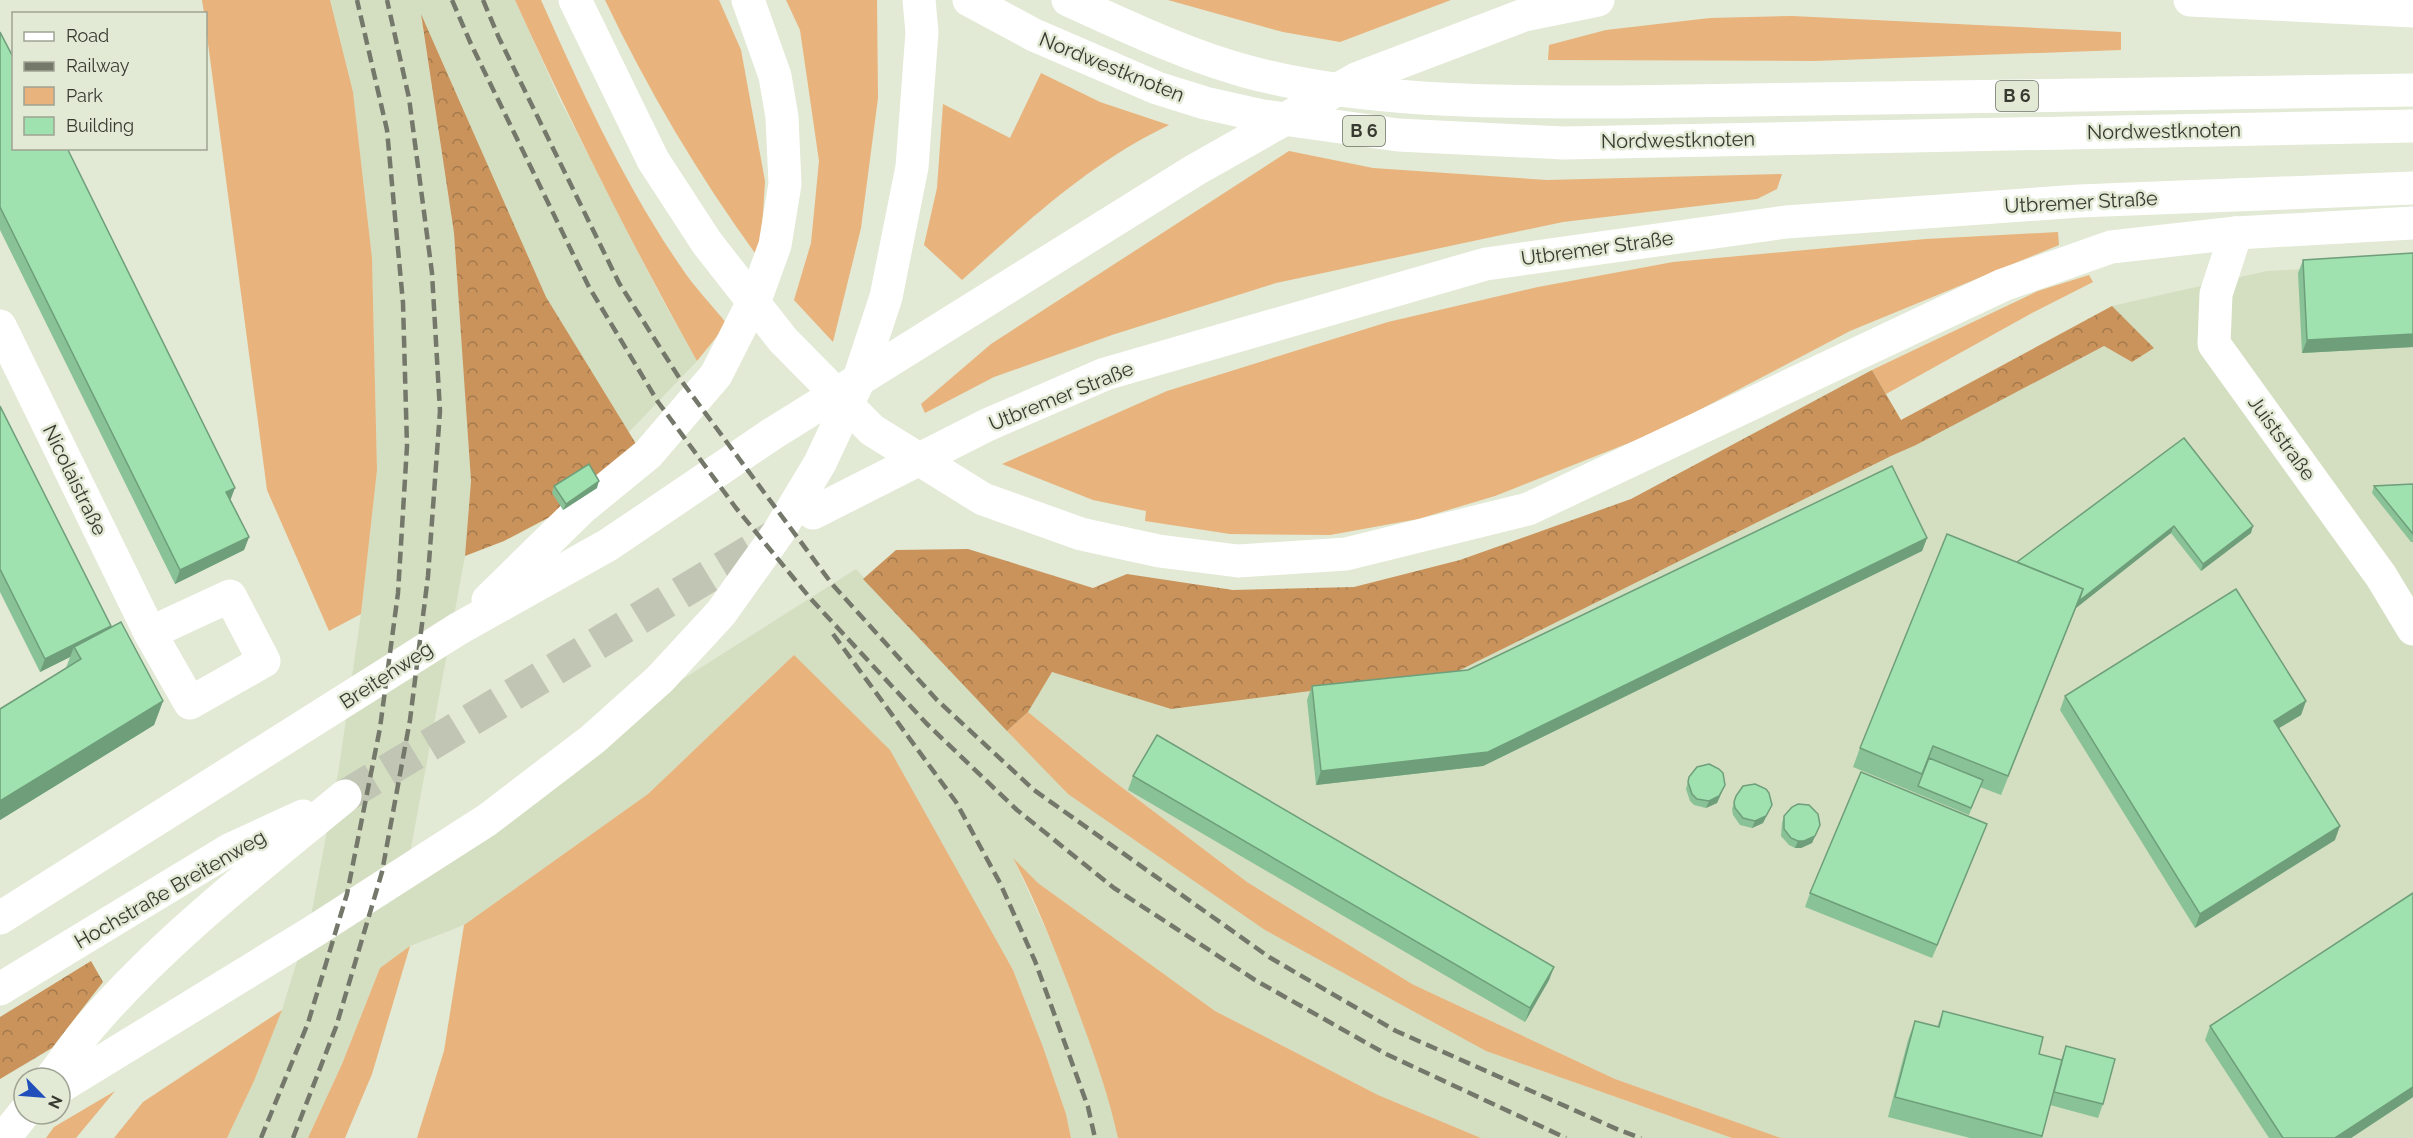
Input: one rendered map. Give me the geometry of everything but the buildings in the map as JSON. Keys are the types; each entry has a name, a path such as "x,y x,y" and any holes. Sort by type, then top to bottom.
{"main road":[{"path":"575,0 652,160 707,243 783,340 872,430 983,499 1081,534 1159,550 1238,561 1346,554 1528,509 2003,285 2111,247 2236,232 2413,223"},
{"path":"458,629 582,508 648,453 716,375 758,292 776,245 785,184 782,117 775,76 748,0"},
{"path":"72,1080 311,933 487,820 592,739 635,702 660,679 721,613 778,533 820,463 858,382 886,297 912,167 922,32 919,0"},
{"name":"Nordwestknoten","path":"969,0 1113,71 1204,103 1307,124 1398,135 1564,143 1622,140 2413,126"},
{"name":"Breitenweg","path":"0,918 458,629 608,545 772,434 1195,170 1356,79 1524,15 1598,0"},
{"path":"2190,0 2413,11"},
{"name":"Nordwestknoten","path":"1076,4 1131,28 1244,71 1298,84 1376,93 1509,102 2413,90"},
{"name":"Utbremer Straße","path":"819,510 987,425 1105,374 1486,264 1786,222 2079,201 2413,188"},
{"name":"Juiststraße","path":"2236,232 2216,294 2214,344 2381,576 2413,629"},
{"name":"Nicolaistraße","path":"0,326 150,633"},
{"name":"Hochstraße Breitenweg","path":"0,989 230,850 345,796 211,906 151,962 92,1024 60,1066"}],"shaded area":[{"path":"330,0 515,0 559,98 662,299 697,361 628,433 546,297 421,17 454,233 471,481 465,556 410,853 856,569 1068,794 1486,1051 1732,1138 1481,1138 1378,1095 1215,1011 1038,883 1014,860 1056,952 1086,1031 1110,1101 1118,1138 1071,1138 1066,1114 1043,1047 1013,970 983,918 794,655 648,794 464,925 410,946 380,968 342,1064 308,1138 227,1138 254,1081 282,1010 311,916 339,768 361,614 377,470 372,258 353,92"},
{"path":"2413,264 2413,1138 1780,1138 1615,1079 1412,984 1247,882 1099,770 1028,712 1052,672 1171,709 1891,456 2104,346 2132,362 2154,348 2112,306 2267,271"}],"green space":[{"path":"202,0 330,0 353,92 372,258 377,470 361,614 329,631 267,490 207,36 207,12 204,12"},
{"path":"515,0 541,0 588,103 622,170 686,274 727,324 697,361 602,182"},
{"path":"605,0 719,0 741,50 765,181 760,260 717,198 677,134 639,68"},
{"path":"786,0 877,0 878,98 861,228 833,342 794,300 811,243 819,161 800,30"},
{"path":"1168,0 1451,0 1340,42 1283,32"},
{"path":"421,14 546,297 641,452 563,510 504,541 465,556 471,481 454,233"},
{"path":"1792,16 2121,32 2121,50 1814,61 1548,60 1549,45 1606,30 1710,18"},
{"path":"1041,73 1100,102 1169,125 1112,157 1085,176 1035,215 962,280 924,245 937,188 943,104 1010,138"},
{"path":"1289,151 1373,168 1547,180 1782,174 1777,189 1757,199 1563,222 1276,283 1112,335 994,377 925,413 921,404 991,344"},
{"path":"2058,232 2059,245 1850,331 1659,431 1495,496 1418,519 1330,535 1230,534 1145,521 1146,511 1093,500 1002,464 1167,391 1388,322 1538,287 1673,262 1926,239"},
{"path":"2089,275 2093,282 1886,394 1872,370 2038,291"},
{"path":"2112,306 2154,348 2132,362 2104,346 1916,445 1456,672 1171,709 1052,672 1028,712 1007,731 863,579 896,550 968,549 1093,588 1127,574 1233,590 1354,587 1460,560 1631,499 1872,370 1901,420"},
{"path":"794,655 890,750 1013,970 1043,1047 1066,1114 1071,1138 417,1138 444,1051 464,925 648,794"},
{"path":"1028,712 1099,770 1247,882 1412,984 1615,1079 1781,1138 1732,1138 1486,1051 1265,930 1068,794 1007,731"},
{"path":"1013,858 1038,883 1215,1011 1378,1095 1481,1138 1118,1138 1103,1081 1070,989 1036,906"},
{"path":"410,946 372,1074 345,1138 308,1138 342,1064 380,968"},
{"path":"91,961 103,982 52,1048 22,1066 12,1066 12,1072 0,1079 0,1017"},
{"path":"282,1010 254,1081 227,1138 114,1138 143,1102"},
{"path":"115,1091 76,1138 46,1138 56,1126 72,1126 72,1116"}],"tunnel":[{"path":"345,796 780,533"}],"railway":[{"path":"261,1138 308,1023 347,894 380,728 398,593 407,446 403,303 387,130 357,0"},
{"path":"293,1138 336,1027 382,872 410,720 428,576 440,411 432,273 409,98 387,0"},
{"path":"452,0 471,44 589,287 658,402 736,508 810,598 927,724 1017,810 1114,888 1255,980 1386,1054 1566,1138"},
{"path":"483,0 499,38 619,283 680,379 832,584 937,700 1034,790 1269,957 1396,1031 1641,1138"},
{"path":"833,634 956,802 1000,883 1035,961 1088,1107 1095,1138"}]}
